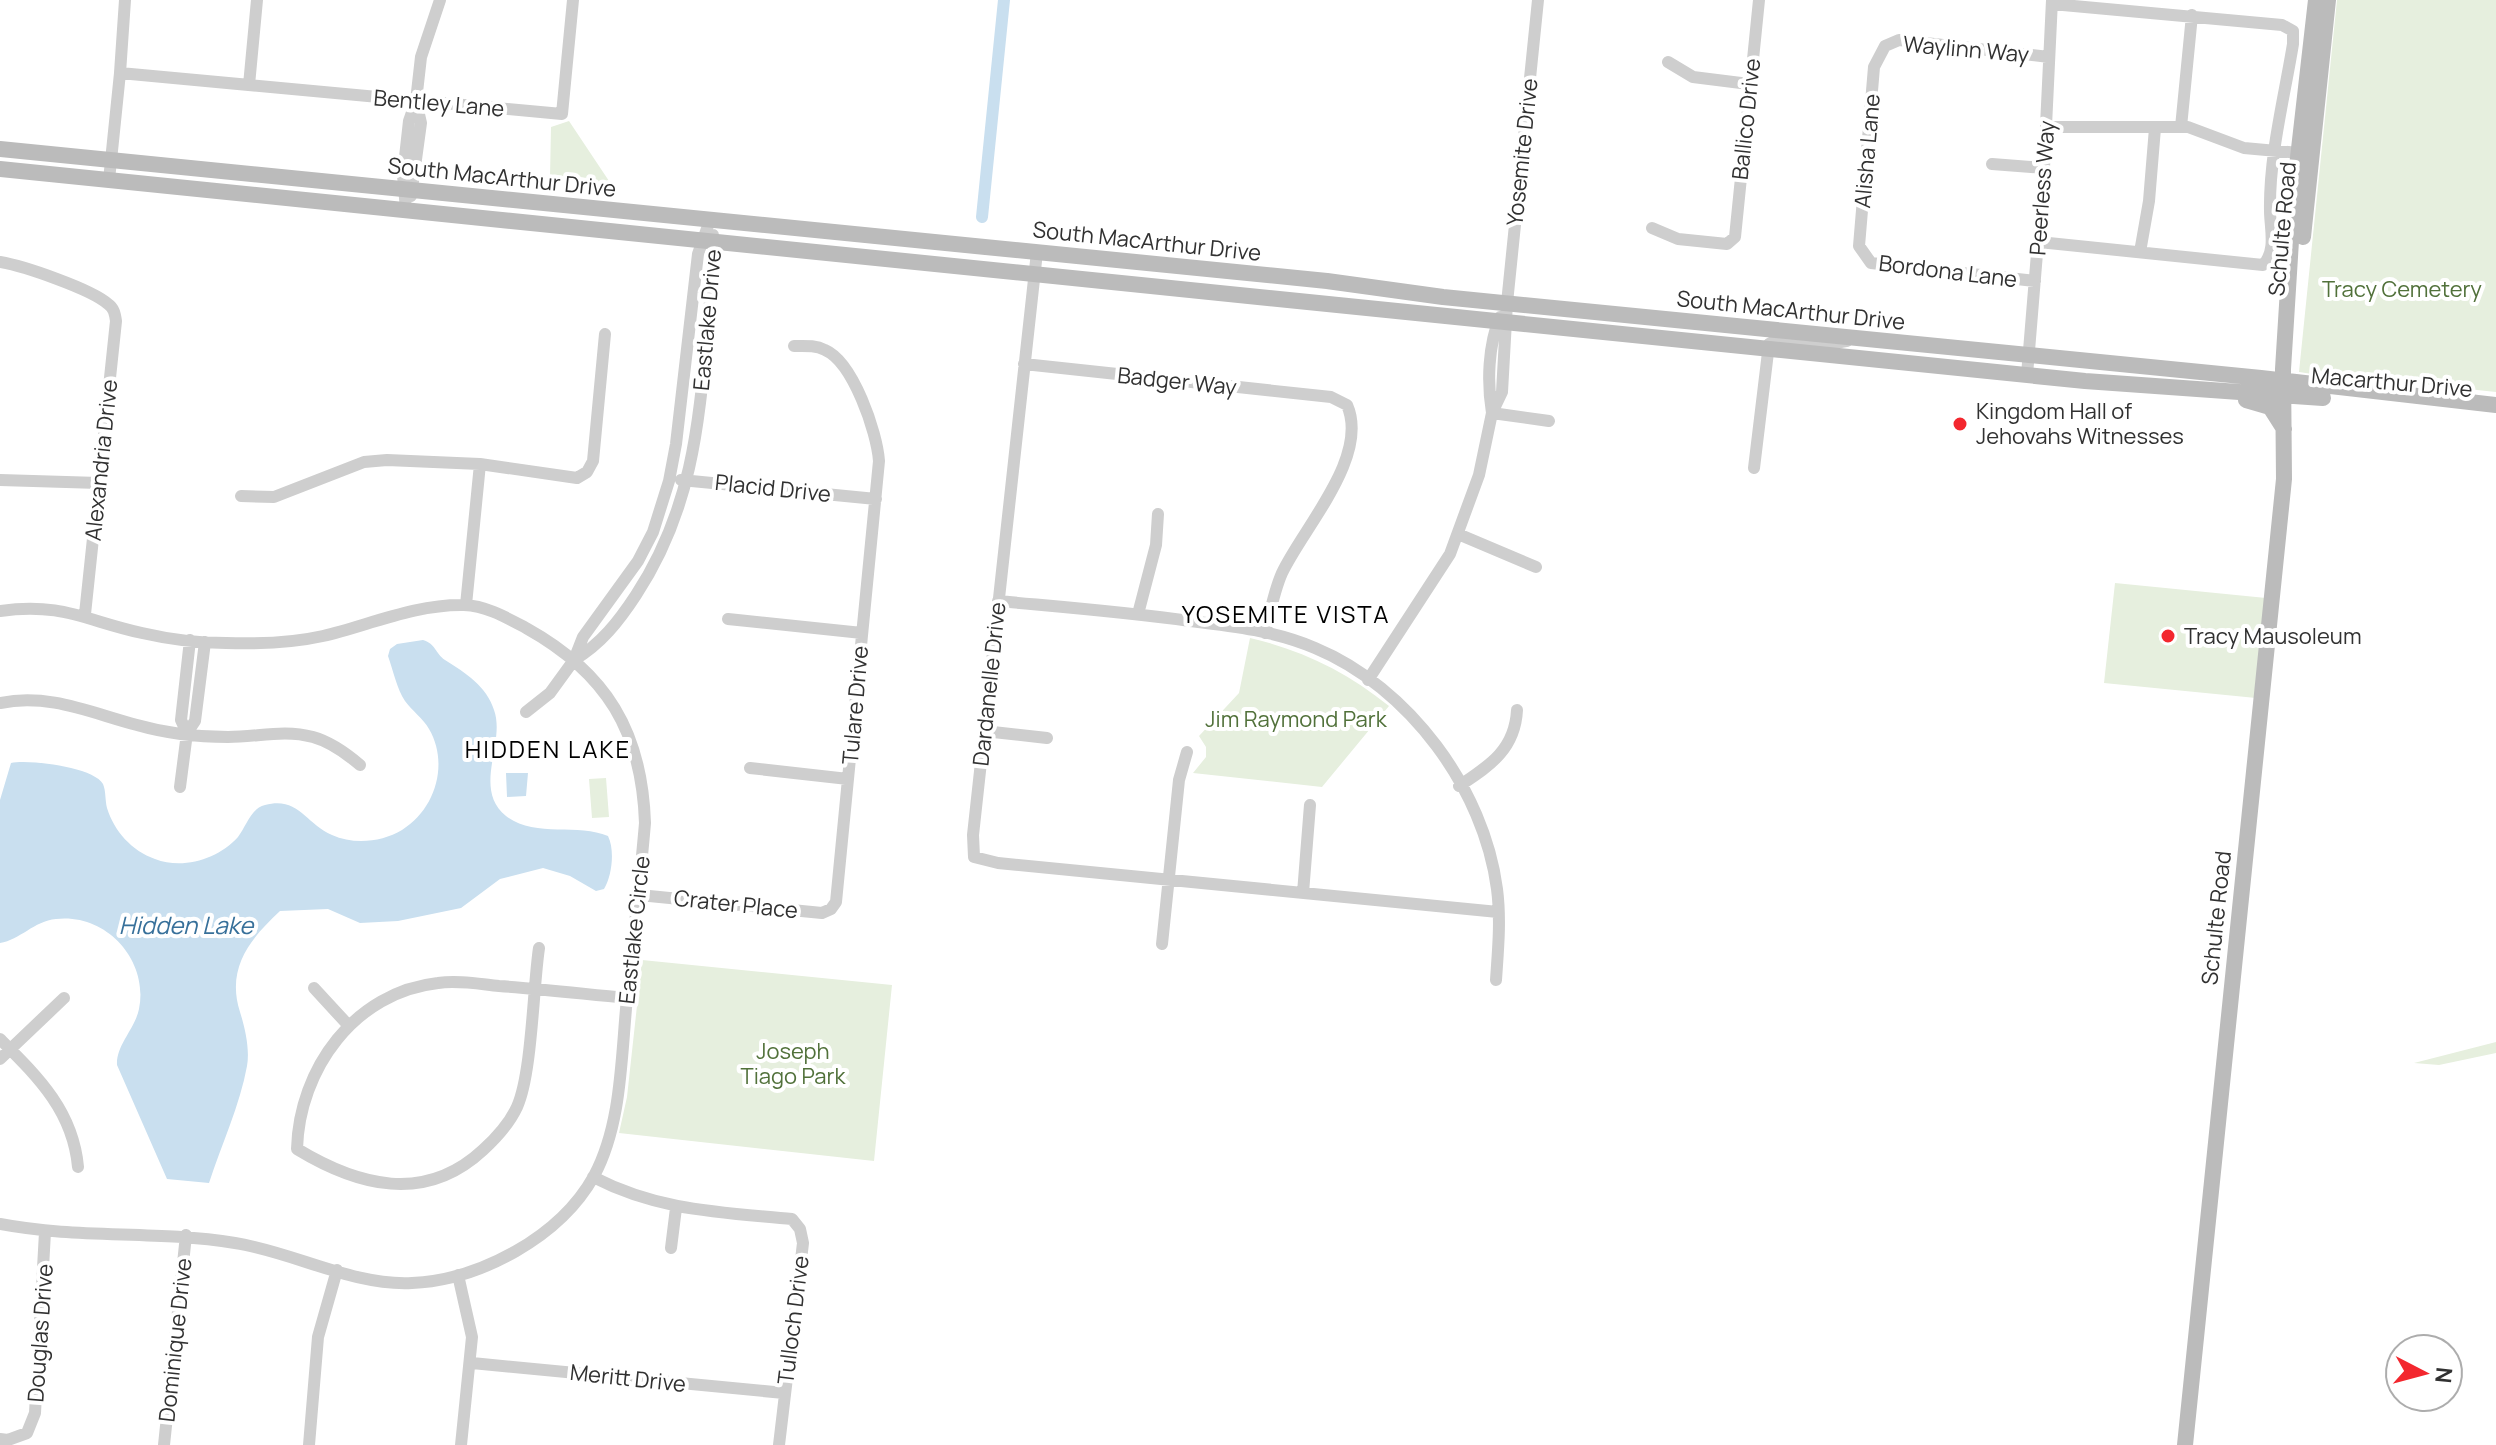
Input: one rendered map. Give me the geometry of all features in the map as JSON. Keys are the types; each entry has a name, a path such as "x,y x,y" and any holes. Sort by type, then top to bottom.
{"main road":[{"path":"2238,375 2261,371 2276,353 2316,0"},
{"name":"Schulte Road","path":"2286,386 2328,0"},
{"name":"South MacArthur Drive","path":"0,149 2238,375 2286,386"},
{"name":"South MacArthur Drive","path":"0,169 2027,375 2187,387 2286,386"},
{"name":"Schulte Road","path":"2185,1445 2286,434 2293,209"},
{"name":"Macarthur Drive","path":"2286,386 2496,405"},
{"name":"Macarthur Drive","path":"2286,386 2496,413"},
{"path":"2187,387 2208,397 2263,403 2277,413 2286,434"}],"street":[{"path":"109,180 125,0"},
{"path":"249,85 257,0"},
{"path":"406,210 421,123 416,101 421,57 440,0"},
{"name":"Bentley Lane","path":"120,73 562,114 573,0"},
{"name":"Yosemite Drive","path":"1368,680 1427,593 1458,534 1479,475 1492,413 1488,390 1507,303 1538,0"},
{"name":"Ballico Drive","path":"1652,228 1678,239 1727,244 1735,237 1759,0"},
{"path":"2039,242 2263,265 2269,259 2272,239 2271,188 2293,31 2282,25 2052,2"},
{"name":"Peerless Way","path":"2027,375 2044,168 2052,2"},
{"path":"2181,127 2192,15"},
{"name":"Waylinn Way","path":"1885,46 1899,40 2049,57"},
{"name":"Alisha Lane","path":"1864,257 1859,246 1874,67 1885,46"},
{"path":"1668,62 1693,77 1749,84"},
{"path":"2046,127 2181,127 2203,130 2244,148 2299,153"},
{"path":"2140,252 2149,201 2155,128"},
{"path":"1992,164 2044,168"},
{"name":"Eastlake Drive","path":"526,712 550,693 574,660 583,637 638,561 653,532 669,481 710,220"},
{"name":"Eastlake Drive","path":"574,660 597,647 653,569 689,479 706,343 708,240"},
{"name":"Dardanelle Drive","path":"1037,252 973,835 974,857 998,863 1169,880"},
{"name":"Bordona Lane","path":"1864,257 1871,263 1890,267 2035,281"},
{"name":"Alexandria Drive","path":"0,262 41,273 111,306 116,321 85,614"},
{"path":"241,496 274,497 294,492 364,462 480,464 572,479 587,472 593,461 605,334"},
{"path":"1754,468 1767,349 1777,340 1828,344 1857,338"},
{"name":"Tulare Drive","path":"794,346 811,345 829,351 857,387 877,438 876,499 836,902 831,909"},
{"name":"Badger Way","path":"1024,364 1341,400 1350,412 1344,462 1336,482 1282,573 1265,633"},
{"path":"1492,413 1549,421"},
{"path":"466,605 480,464"},
{"name":"Placid Drive","path":"669,481 689,479 876,499"},
{"path":"0,480 99,483"},
{"path":"1138,614 1156,545 1158,514"},
{"path":"1458,534 1536,567"},
{"path":"998,601 1138,614 1265,633 1315,648 1368,680 1397,703 1441,750 1482,830 1496,887 1496,980"},
{"name":"Eastlake Circle","path":"0,611 56,609 85,614 141,633 205,642 319,636 431,607 466,605 491,610 549,641 574,660 615,706 637,753 644,785 645,823 616,1100 604,1154 593,1177 561,1216 526,1244 490,1265 458,1275 399,1283 337,1270 291,1254 186,1235 45,1232 0,1224"},
{"path":"728,619 862,633"},
{"path":"187,733 181,720 190,640"},
{"path":"180,787 187,733 195,721 205,642"},
{"path":"0,703 53,701 140,726 187,733 229,737 283,732 315,738 342,750 360,765"},
{"path":"1459,786 1495,762 1505,750 1514,730 1517,710"},
{"path":"984,731 1047,738"},
{"path":"1162,944 1179,780 1187,752"},
{"path":"750,768 848,779"},
{"path":"1303,893 1310,805"},
{"path":"1169,880 1498,912"},
{"name":"Crater Place","path":"639,895 822,913 831,909"},
{"path":"539,948 533,989 525,1073 517,1106 490,1144 473,1159 433,1181 397,1186 359,1180 297,1149 297,1131 313,1077 334,1041 349,1026 395,994 424,985 455,982 533,989 627,998"},
{"path":"314,988 349,1026"},
{"path":"0,1059 64,998"},
{"path":"0,1039 61,1106 72,1131 78,1167"},
{"name":"Tulloch Drive","path":"593,1177 642,1200 676,1208 792,1219 800,1229 803,1243 779,1445"},
{"path":"671,1248 676,1208"},
{"name":"Douglas Drive","path":"0,1439 8,1440 27,1433 35,1413 45,1232"},
{"name":"Dominique Drive","path":"164,1445 186,1235"},
{"path":"309,1445 318,1337 337,1270"},
{"path":"458,1275 469,1310 472,1363 461,1445"},
{"name":"Meritt Drive","path":"472,1363 784,1393"}],"green space":[{"name":"Tracy Cemetery","path":"2337,0 2496,0 2496,392 2411,383 2402,390 2299,372"},
{"path":"569,121 611,184 550,177 551,127"},
{"path":"2115,583 2266,598 2256,698 2104,683"},
{"name":"Jim Raymond Park","path":"1250,638 1323,664 1389,706 1322,787 1193,773 1206,757 1206,747 1199,736 1239,693"},
{"path":"606,778 609,817 592,818 589,779"},
{"name":"Joseph Tiago Park","path":"642,960 892,985 874,1161 619,1133 627,1097"},
{"path":"2496,1042 2496,1053 2439,1065 2414,1063"}],"water":[{"name":"Hidden Lake","path":"423,640 475,681 491,702 497,723 490,779 496,805 506,816 530,827 583,830 608,836 612,855 607,884 604,889 596,891 570,876 543,868 500,879 461,908 398,921 360,923 328,909 280,911 250,944 239,968 236,996 246,1039 247,1066 209,1183 167,1179 117,1065 119,1051 139,1009 137,973 130,957 107,932 74,919 48,920 0,943 0,800 11,763 60,766 97,778 103,784 107,808 119,832 139,851 166,862 188,863 210,857 238,837 256,810 276,803 294,807 323,830 341,838 368,841 386,837 414,821 431,798 436,784 438,756 435,742 427,725 402,696 388,656 390,649 397,644"},
{"path":"506,773 528,773 526,796 507,797"}],"waterway":[{"path":"982,217 1004,0"}],"place":[{"name":"Kingdom Hall of Jehovahs Witnesses","path":"1960,424"},
{"name":"Tracy Mausoleum","path":"2168,636"}],"district":[{"name":"YOSEMITE VISTA","path":"1286,615"},
{"name":"HIDDEN LAKE","path":"548,750"}]}
